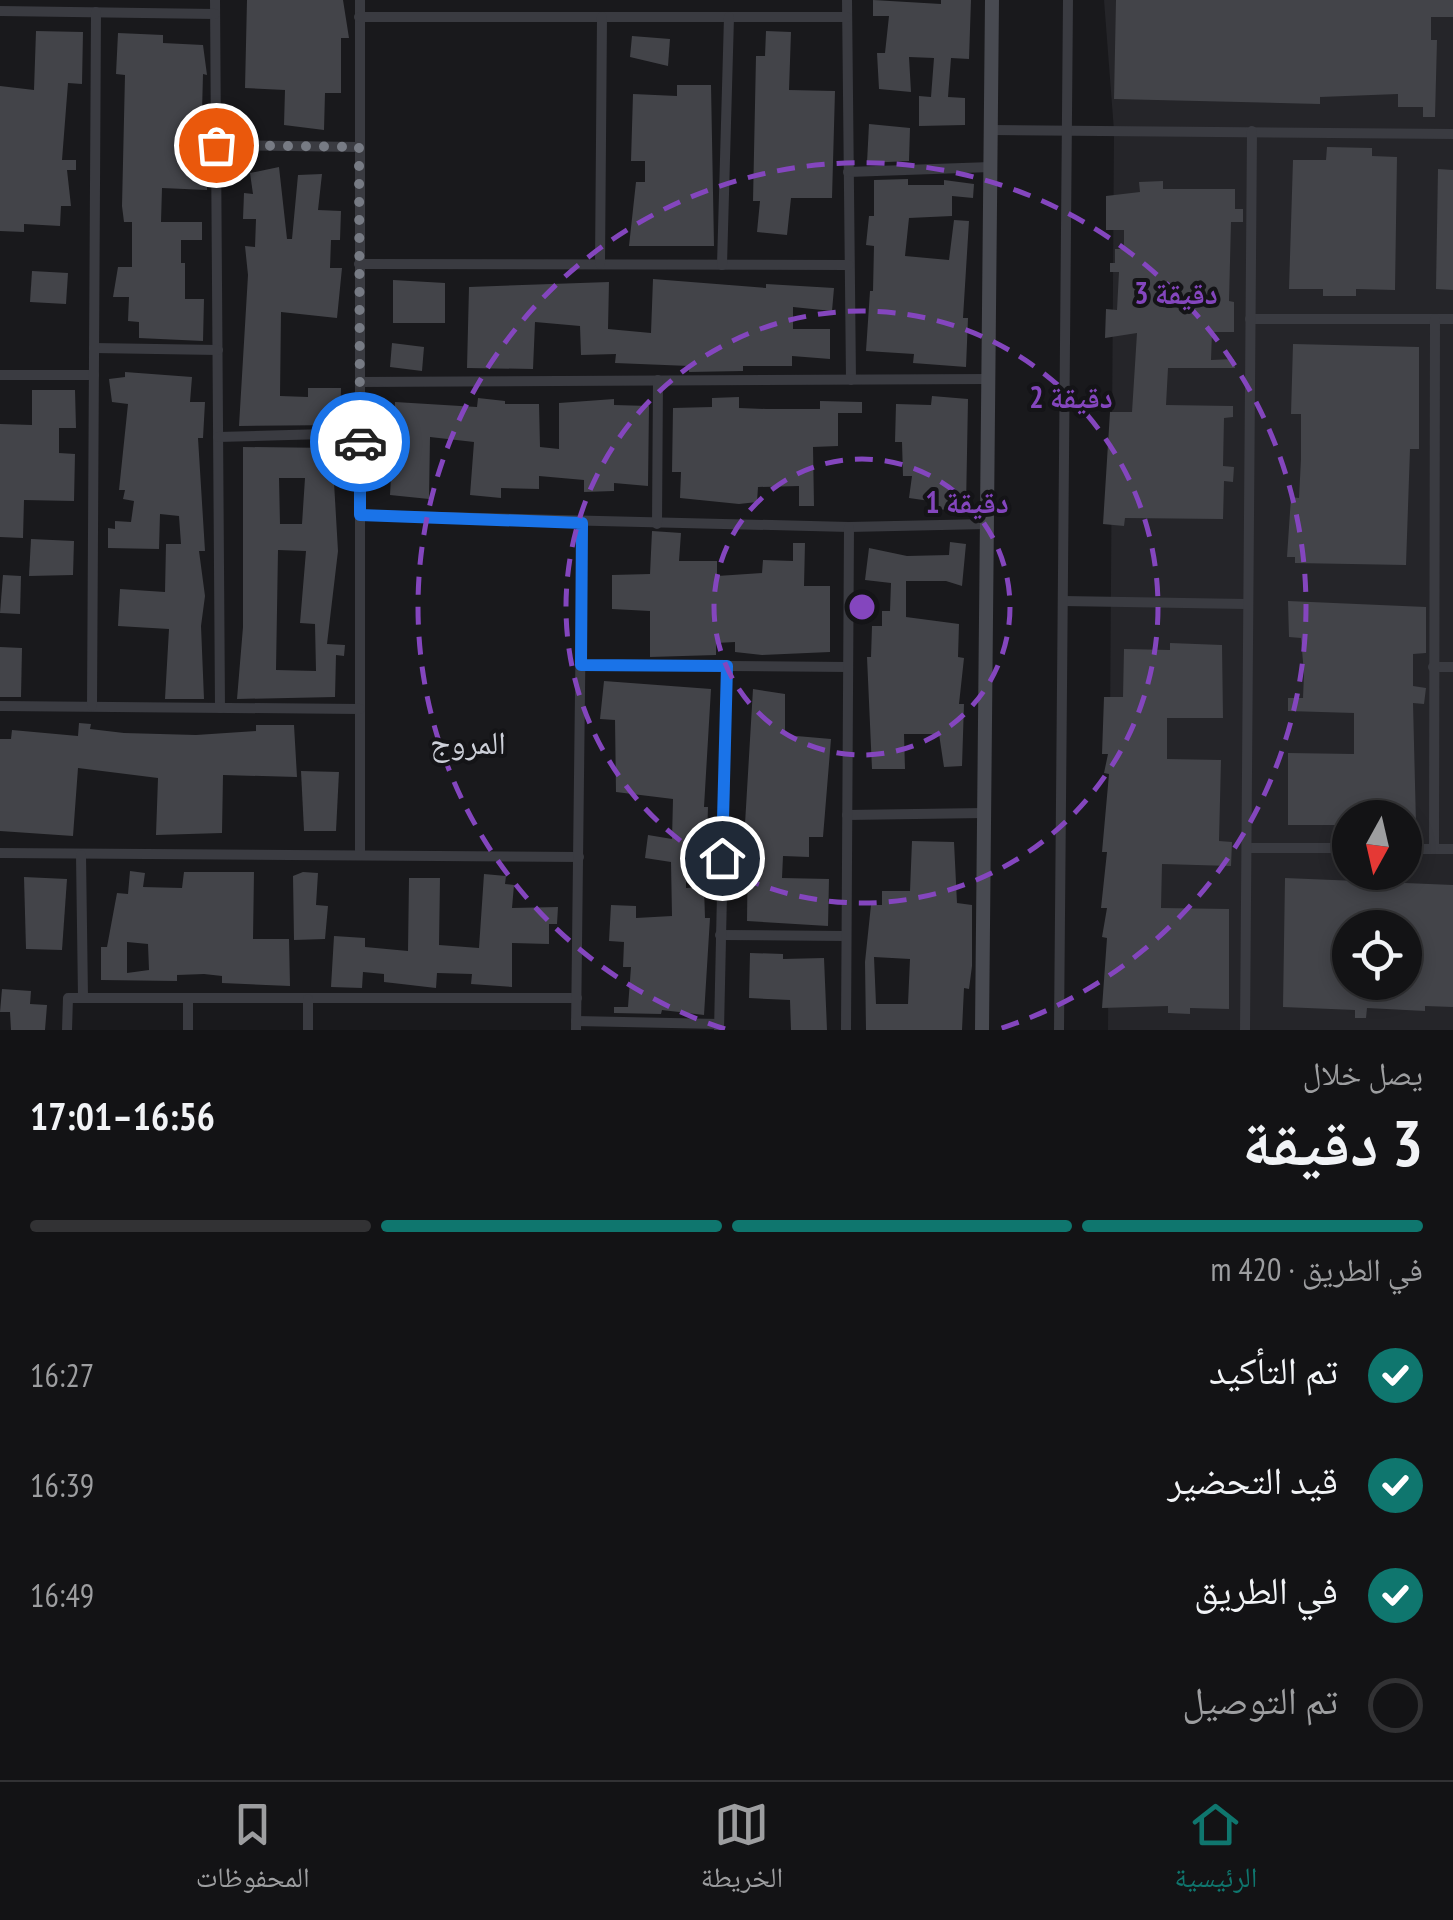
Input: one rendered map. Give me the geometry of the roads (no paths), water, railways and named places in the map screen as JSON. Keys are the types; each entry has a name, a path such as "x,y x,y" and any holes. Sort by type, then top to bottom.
{"street":[{"path":"215,0 220,708"},
{"path":"360,0 360,854"},
{"path":"847,0 851,380"},
{"path":"982,1030 992,0"},
{"path":"1059,1030 1068,0"},
{"path":"0,11 215,14"},
{"path":"92,706 96,12"},
{"path":"359,17 848,17"},
{"path":"600,264 602,17"},
{"path":"722,265 729,17"},
{"path":"991,130 1453,134"},
{"path":"1245,1030 1252,131"},
{"path":"216,145 359,147"},
{"path":"848,172 991,167"},
{"path":"360,264 849,265"},
{"path":"1250,319 1453,319"},
{"path":"1434,849 1436,319"},
{"path":"94,348 218,350"},
{"path":"0,375 94,375"},
{"path":"657,524 658,380"},
{"path":"360,382 990,380"},
{"path":"218,437 360,433"},
{"path":"360,515 849,527 988,524"},
{"path":"582,523 576,1025 719,1027 727,666"},
{"path":"846,1030 849,527"},
{"path":"1063,601 1246,604"},
{"path":"581,665 848,667"},
{"path":"1433,668 1453,667"},
{"path":"0,706 360,708"},
{"path":"847,815 984,813"},
{"path":"1248,848 1332,848"},
{"path":"1422,849 1453,849"},
{"path":"0,853 579,857"},
{"path":"81,855 83,998"},
{"path":"720,935 846,936"},
{"path":"67,1030 68,998 577,998"},
{"path":"188,999 188,1030"},
{"path":"308,999 308,1030"}],"district":[{"name":"المروج","path":"468,742"}]}
